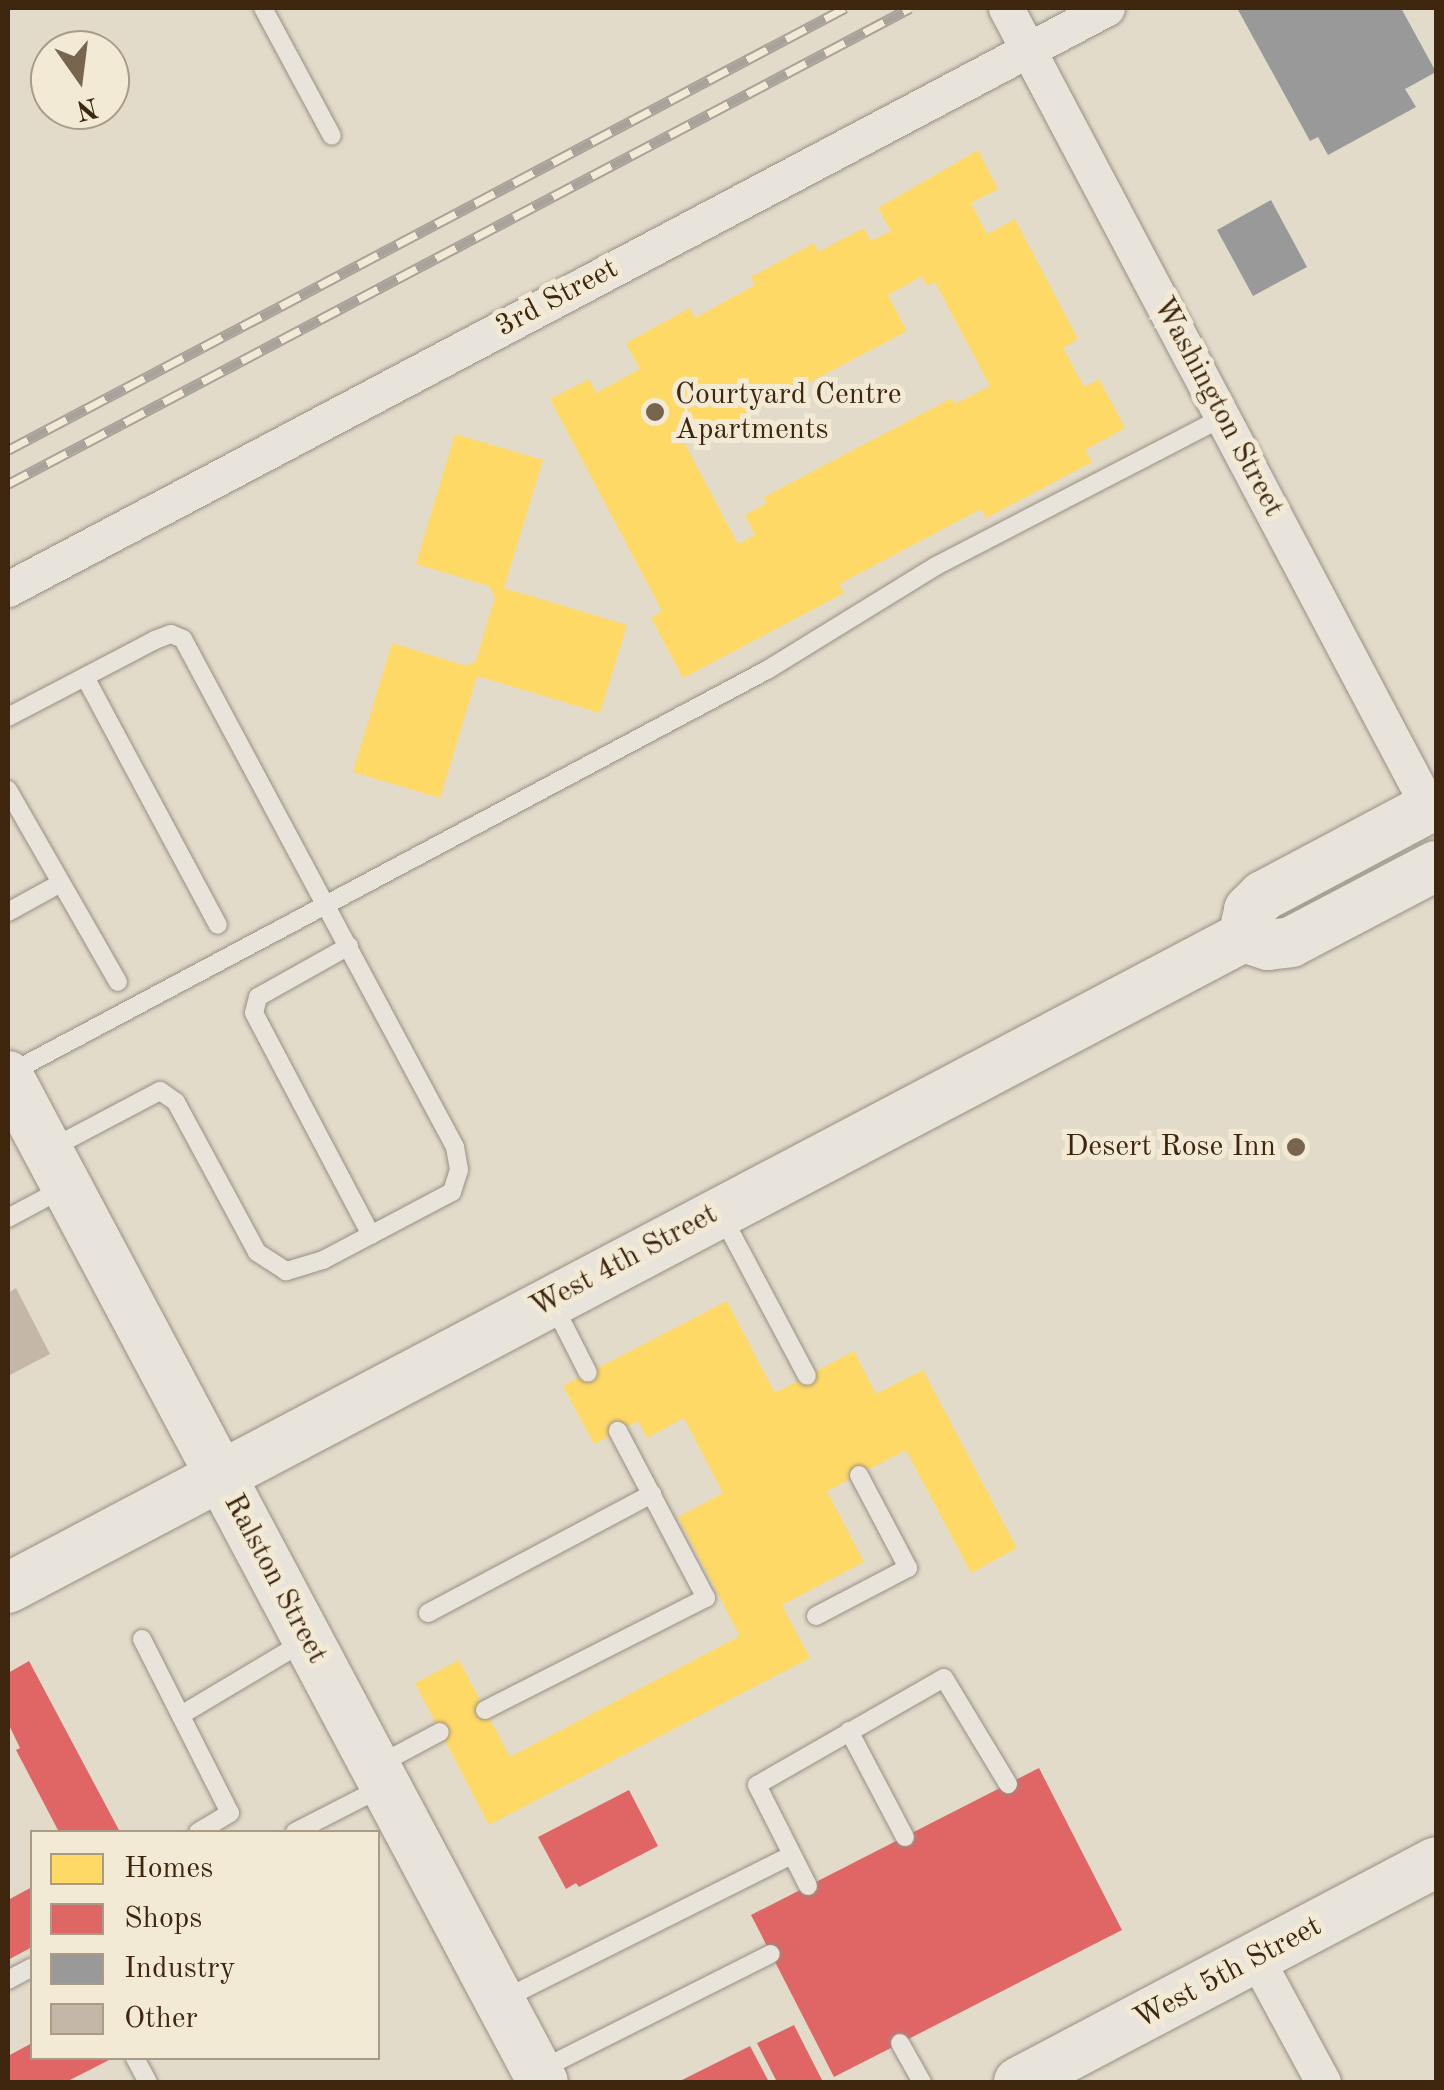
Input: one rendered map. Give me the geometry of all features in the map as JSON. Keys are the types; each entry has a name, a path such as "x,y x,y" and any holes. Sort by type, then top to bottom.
{"main road":[{"path":"1433,806 1262,896 1249,910 1243,937 1268,945 1290,942 1436,866"},
{"name":"West 4th Street","path":"8,1588 1243,937"},
{"name":"Ralston Street","path":"8,1075 540,2077"},
{"name":"West 5th Street","path":"1019,2082 1436,1862"}],"street":[{"name":"Washington Street","path":"1006,8 1433,806"},
{"name":"3rd Street","path":"8,589 1107,8"},
{"path":"1256,1958 1323,2082"}],"lane":[{"path":"263,8 332,136"},
{"path":"8,1075 823,640 936,566 1223,417"},
{"path":"8,717 155,640 170,634 184,640 455,1147 460,1170 452,1192 324,1260 286,1270 272,1265 257,1252 176,1102 160,1091 57,1169 8,1218"},
{"path":"85,677 218,925"},
{"path":"8,790 118,982"},
{"path":"8,912 61,884"},
{"path":"349,946 258,997 254,1013 371,1235"},
{"path":"720,1211 807,1376"},
{"path":"551,1300 588,1373"},
{"path":"484,1710 706,1598 618,1432"},
{"path":"816,1616 908,1568 859,1475"},
{"path":"428,1613 652,1494"},
{"path":"142,1639 230,1813 201,1830"},
{"path":"181,1715 307,1640"},
{"path":"808,1886 758,1785 944,1678 1008,1784"},
{"path":"848,1731 904,1837"},
{"path":"299,1830 440,1732"},
{"path":"499,2001 792,1855"},
{"path":"540,2077 771,1954"},
{"path":"8,1980 30,1968"},
{"path":"900,2043 922,2082"},
{"path":"136,2060 148,2082"}],"building: Homes":[{"name":"Courtyard Centre Apartments","path":"978,150 998,189 971,203 987,234 1015,219 1078,339 1063,348 1084,387 1099,379 1125,428 1085,450 1092,462 986,518 981,509 839,584 844,593 683,678 651,618 662,611 550,399 589,379 596,393 640,369 626,343 690,308 695,318 755,285 751,277 814,243 818,252 864,228 871,241 891,231 878,208","holes":["922,276 927,286 935,282 990,386 955,404 952,398 764,497 767,503 745,515 755,535 738,544 678,431 693,424 697,432 723,419 726,426 907,331 888,295"]},
{"path":"455,434 543,460 504,588 627,625 600,713 477,676 440,798 353,772 392,643 466,666 476,661 495,597 489,586 416,564"},
{"path":"727,1301 775,1393 854,1351 876,1394 923,1370 1017,1548 971,1573 906,1450 827,1491 864,1562 782,1605 810,1658 489,1825 415,1683 459,1660 510,1757 740,1636 678,1517 723,1493 684,1418 647,1438 638,1421 594,1444 563,1386"}],"building: Shops":[{"path":"29,1661 119,1830 58,1830 16,1750 20,1748 8,1723 8,1673"},
{"path":"1039,1768 1122,1930 834,2077 751,1915"},
{"path":"629,1790 658,1846 579,1887 576,1883 566,1889 538,1837"},
{"path":"30,1888 30,1948 8,1960 8,1900"},
{"path":"794,2025 823,2082 777,2082 757,2043"},
{"path":"30,2044 30,2060 109,2060 66,2082 8,2082 8,2056"},
{"path":"750,2046 769,2082 678,2082"}],"building: Industry":[{"path":"1237,8 1401,8 1436,72 1405,89 1416,107 1328,155 1318,137 1310,141"},
{"path":"1271,200 1307,267 1253,296 1217,230"}],"building: Other":[{"path":"16,1288 50,1354 8,1376 8,1293"}],"railway":[{"path":"8,450 845,8"},
{"path":"8,484 910,8"}],"place":[{"name":"Courtyard Centre Apartments","path":"655,412"},
{"name":"Desert Rose Inn","path":"1296,1147"}]}
